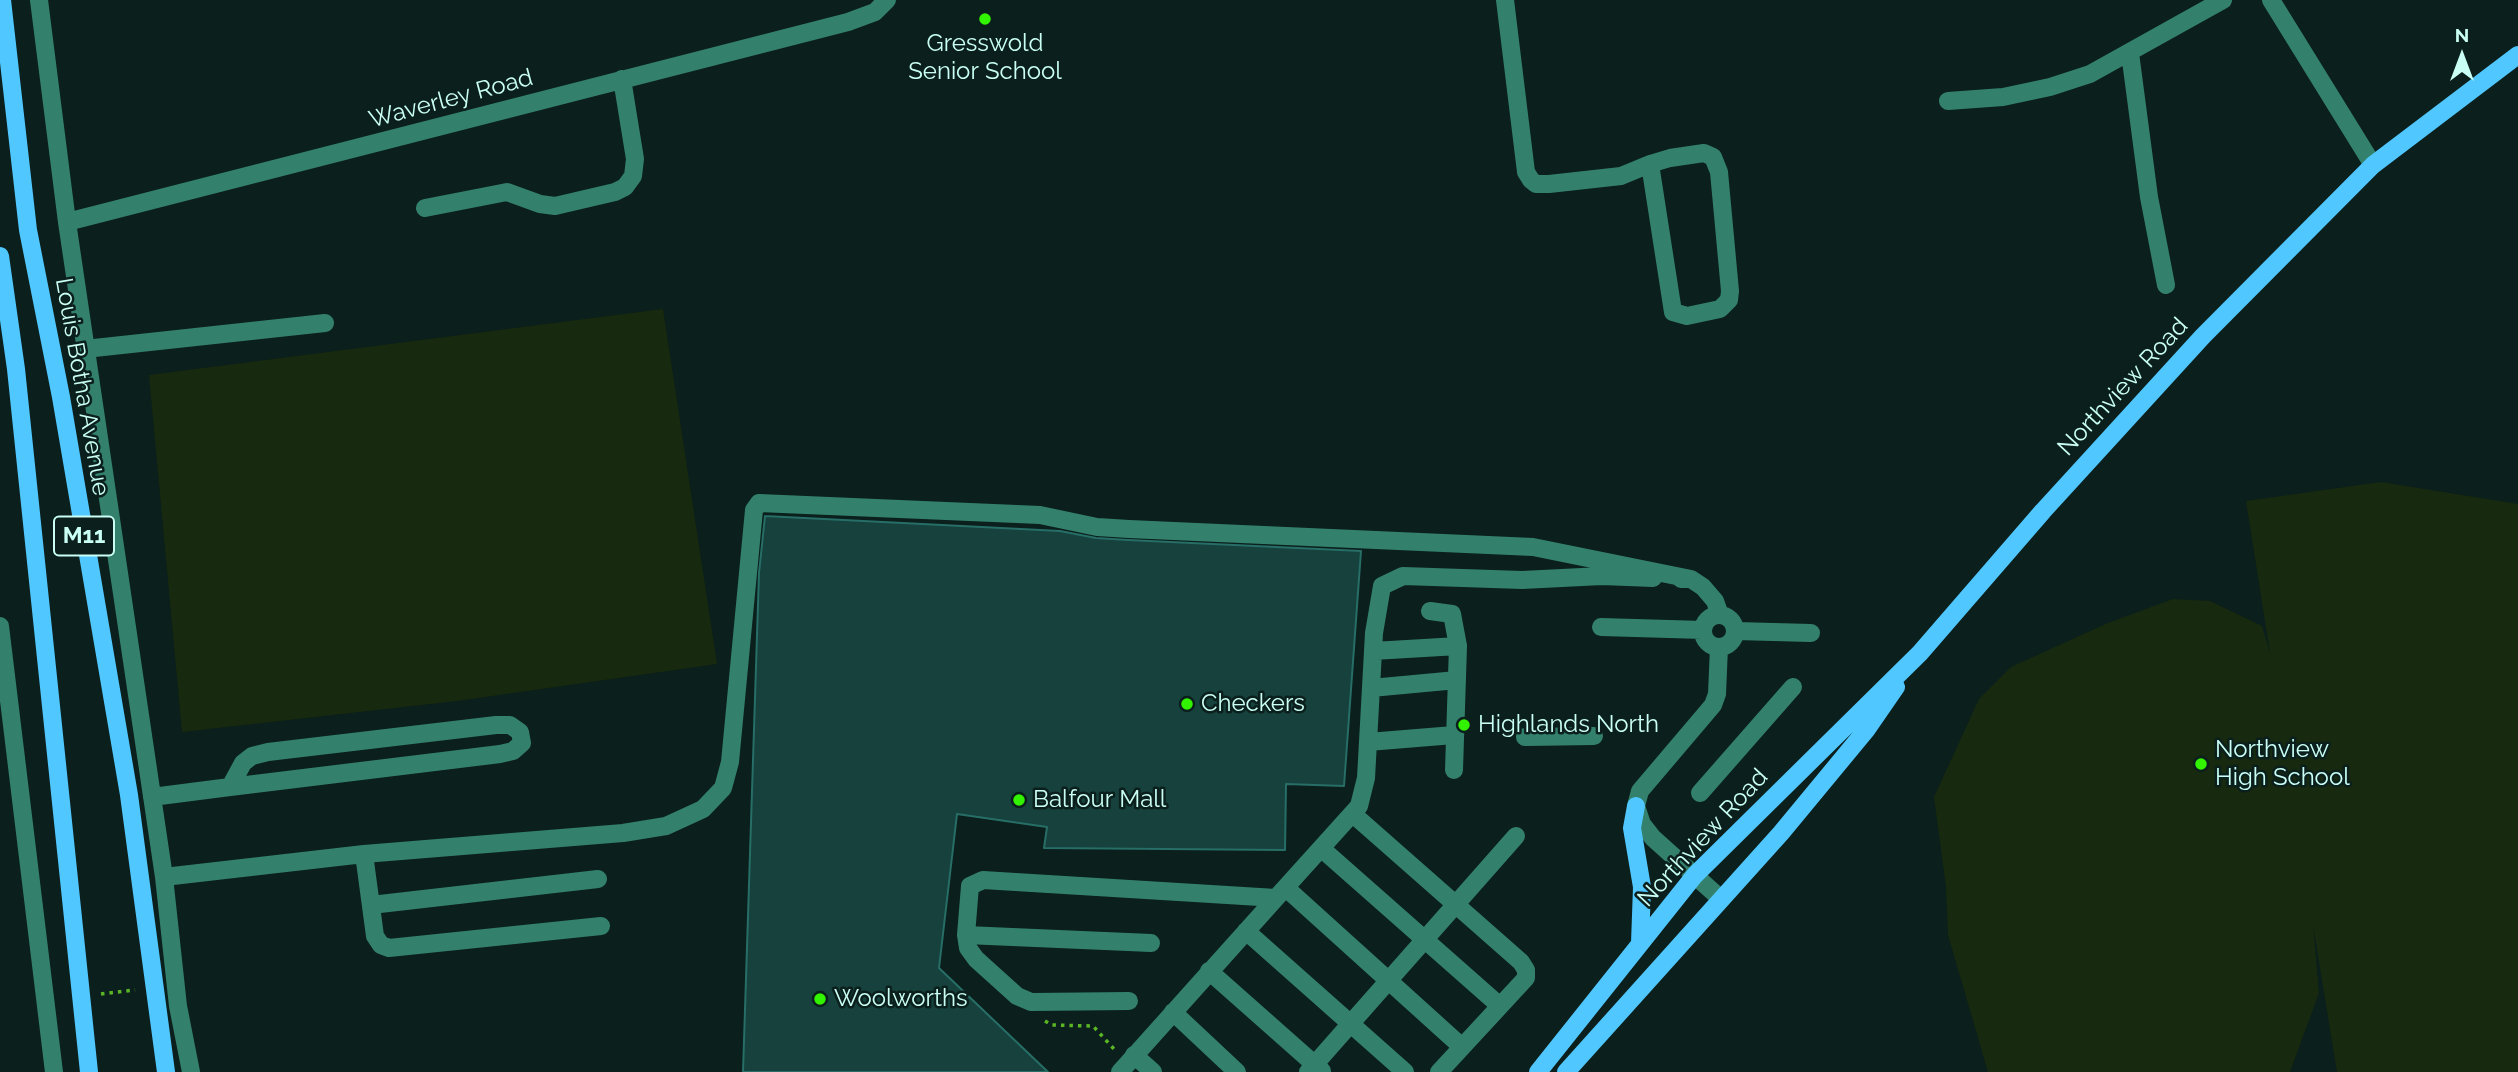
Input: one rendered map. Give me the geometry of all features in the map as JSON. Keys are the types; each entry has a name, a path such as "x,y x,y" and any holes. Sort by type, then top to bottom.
{"main road":[{"name":"Louis Botha Avenue","path":"2,0 28,230 61,397 129,795 166,1072"},
{"name":"Northview Road","path":"1538,1072 1695,875 1920,653 2043,511 2203,336 2373,164 2518,55"},
{"name":"M11","path":"0,256 16,369 89,1072"},
{"name":"Northview Road","path":"1572,1070 1781,833 1867,729 1920,653"},
{"path":"1636,806 1632,828 1642,887 1640,943"}],"street":[{"name":"Louis Botha Avenue","path":"39,0 85,349 164,877 178,1006 191,1072"},
{"name":"Waverley Road","path":"67,222 848,22 875,12 887,0"},
{"path":"1505,0 1526,172 1531,180 1536,184 1549,184 1621,176 1650,164 1690,154 1704,153 1713,157 1719,172 1729,300 1720,309 1687,316 1676,315 1671,306 1650,164"},
{"path":"1948,102 2003,97 2050,87 2090,74 2224,0"},
{"path":"2271,0 2373,164"},
{"path":"2130,53 2149,197 2166,285"},
{"path":"425,208 507,192 540,204 555,206 615,192 625,187 633,176 635,159 622,79"},
{"path":"85,349 324,323"},
{"path":"164,877 364,854 624,833 666,826 703,809 723,788 730,762 754,510 760,503 1040,515 1097,527 1129,529 1533,547 1691,579 1715,601 1720,615"},
{"path":"1153,1072 1127,1064 1354,815 1366,778 1373,651 1382,586 1404,576 1521,580 1602,576 1691,579"},
{"path":"1430,611 1452,614 1458,646 1454,770"},
{"path":"1720,615 1728,617 1736,631 1733,639 1719,647 1711,645 1703,631 1706,622 1720,615"},
{"path":"0,626 54,1072"},
{"path":"1601,626 1703,631"},
{"path":"1736,631 1811,633"},
{"path":"1373,651 1458,646"},
{"path":"1719,647 1717,694 1713,705 1640,791 1636,806 1642,824 1653,838 1721,899"},
{"path":"1371,688 1457,680"},
{"path":"1700,793 1793,687"},
{"path":"152,797 500,754 513,751 522,743 520,732 510,725 496,725 268,752 252,756 243,764 230,787"},
{"path":"1368,742 1454,735"},
{"path":"1525,737 1594,736"},
{"path":"1354,815 1521,962 1526,970 1526,978 1438,1072"},
{"path":"1308,1072 1516,836"},
{"path":"1322,849 1500,1006"},
{"path":"364,854 375,936 381,945 389,948 601,926"},
{"path":"371,905 598,879"},
{"path":"1129,1001 1040,1002 1023,999 992,975 968,948 968,890 975,882 983,880 1281,893 1462,1047"},
{"path":"1246,931 1405,1072"},
{"path":"966,935 1151,943"},
{"path":"1209,971 1323,1072"},
{"path":"1173,1012 1237,1072"}],"path":[{"path":"81,997 155,988"},
{"path":"1040,1002 1044,1021 1052,1025 1093,1026 1127,1064"}],"green space":[{"path":"663,309 717,664 457,701 182,732 149,375"},
{"name":"Northview High School","path":"2381,482 2518,504 2518,1072 2337,1072 2313,925 2319,993 2290,1072 1988,1072 1948,935 1946,887 1934,797 1979,699 2011,667 2108,623 2173,599 2210,601 2262,626 2270,653 2246,501"}],"building":[{"name":"Balfour Mall","path":"765,516 1060,531 1096,538 1128,540 1361,551 1344,786 1286,784 1285,850 1044,848 1047,827 957,814 939,968 1048,1072 743,1072 759,573"}],"place":[{"name":"Gresswold Senior School","path":"985,19"},
{"name":"Checkers","path":"1187,704"},
{"name":"Highlands North","path":"1464,725"},
{"name":"Northview High School","path":"2201,764"},
{"name":"Balfour Mall","path":"1019,800"},
{"name":"Woolworths","path":"820,999"}]}
